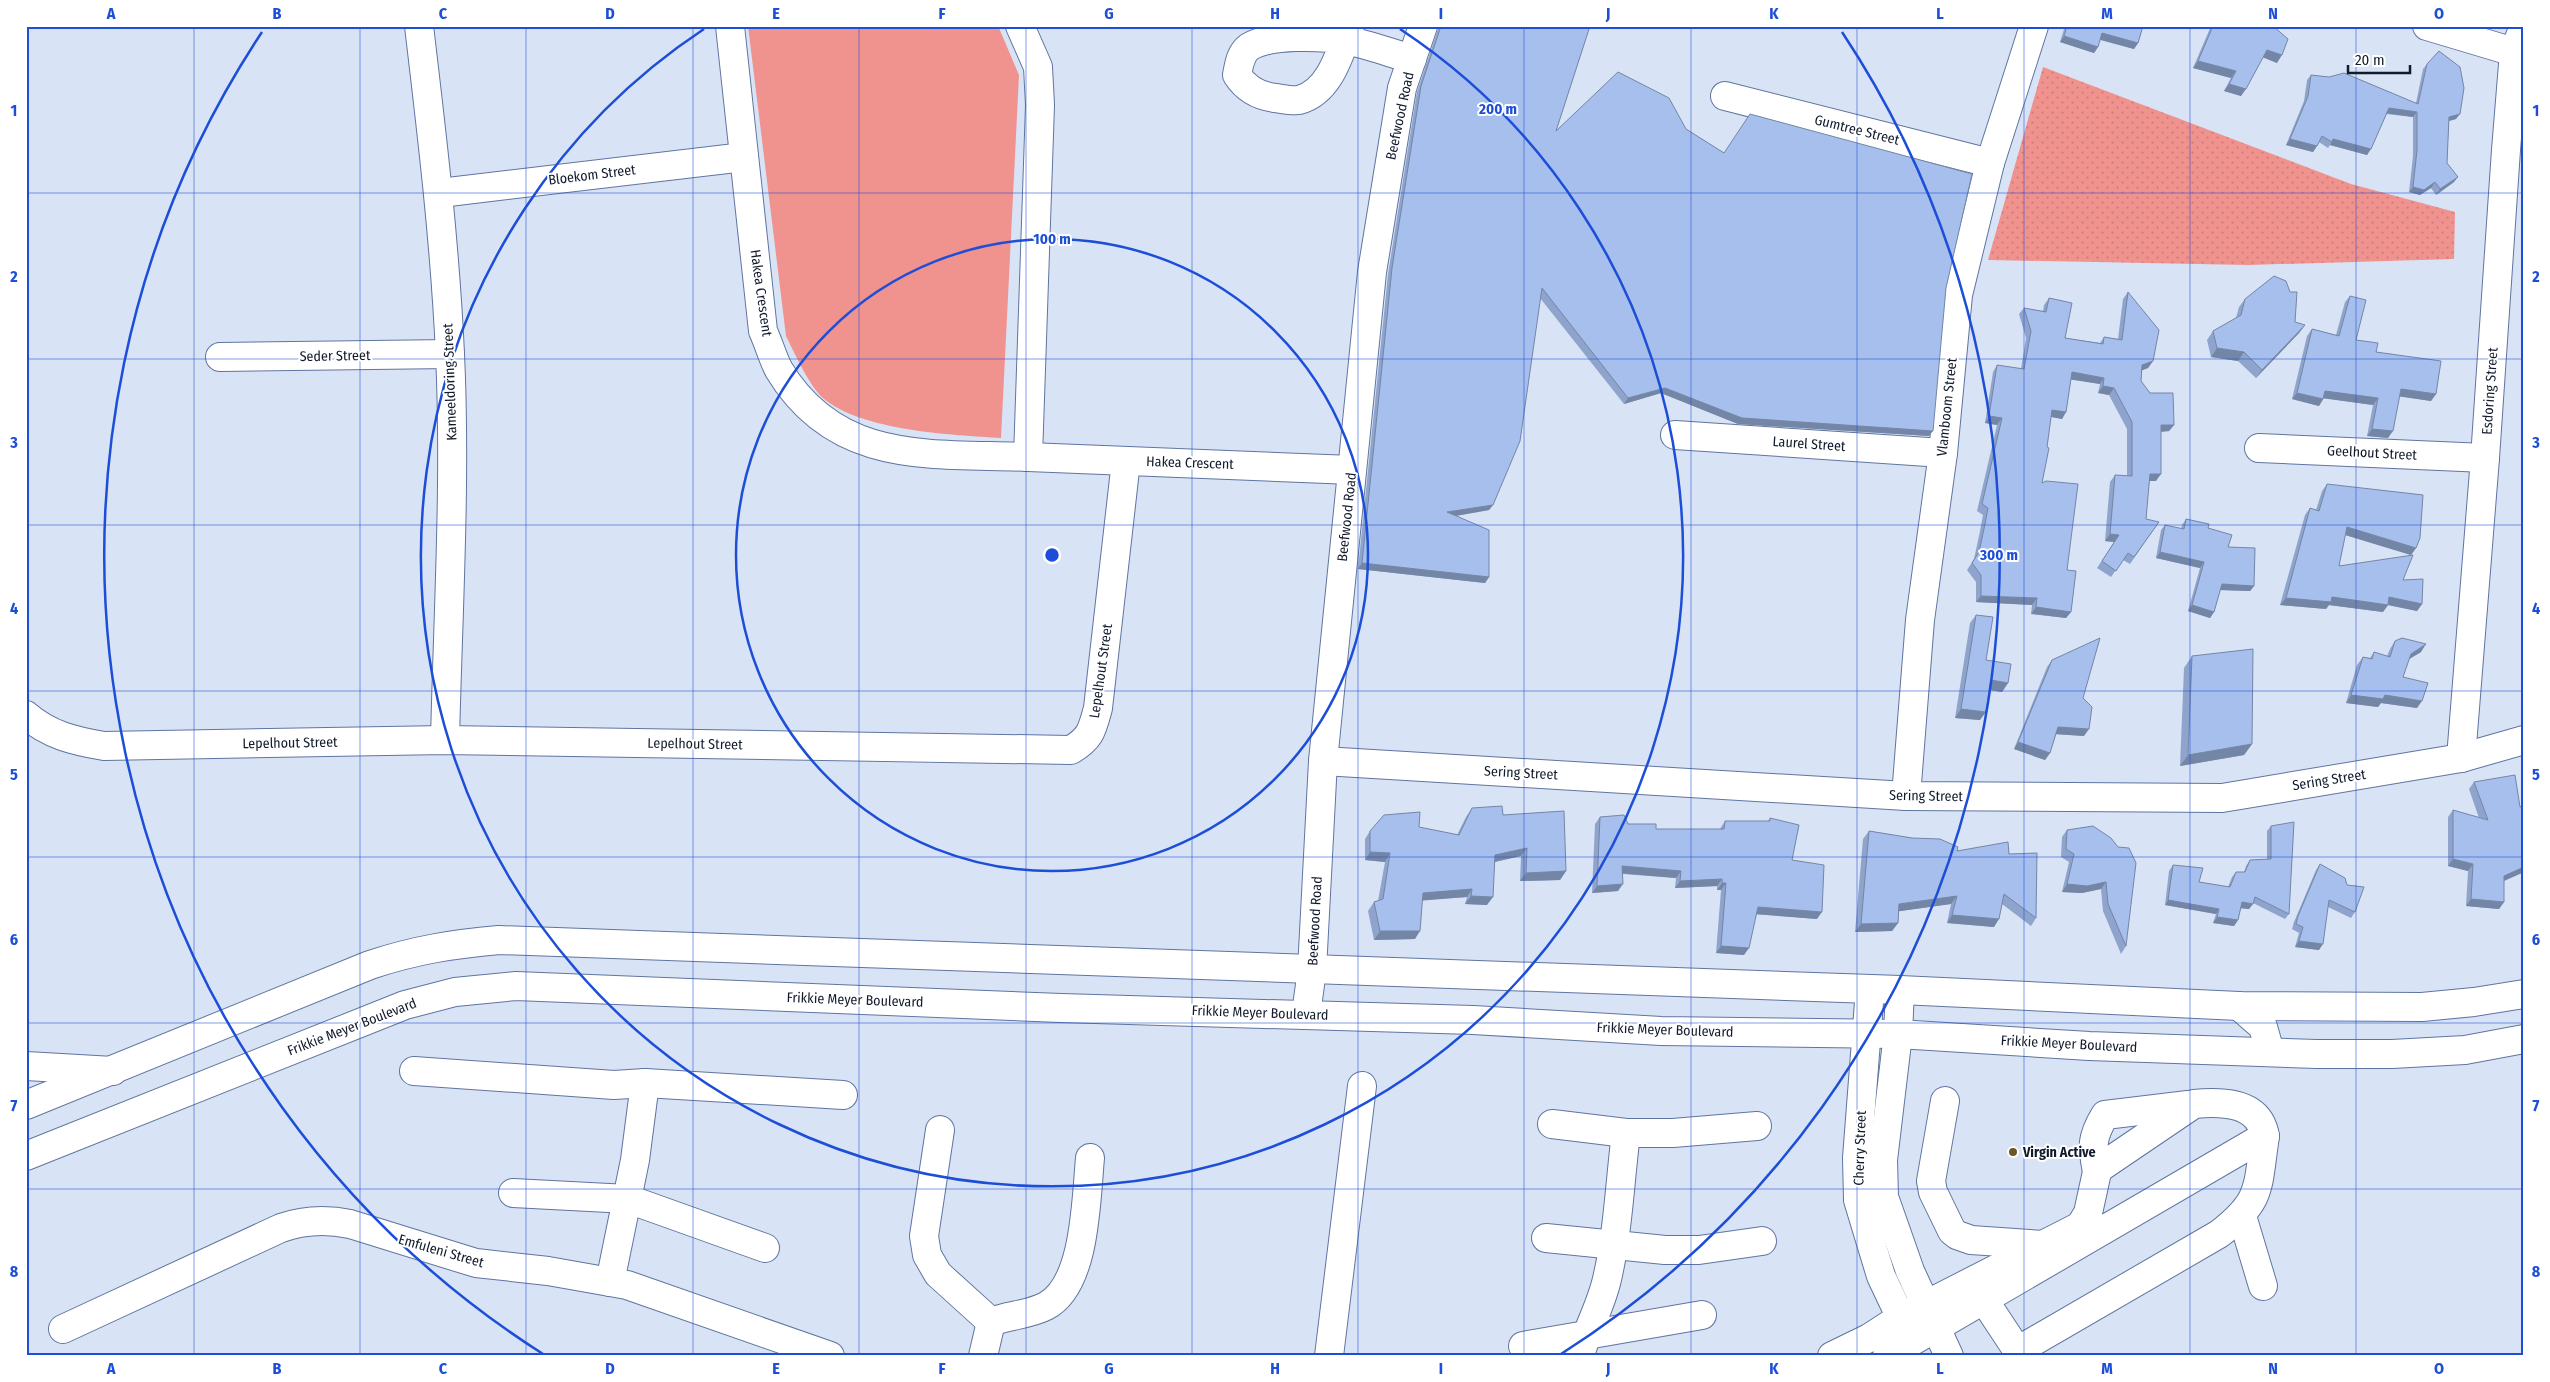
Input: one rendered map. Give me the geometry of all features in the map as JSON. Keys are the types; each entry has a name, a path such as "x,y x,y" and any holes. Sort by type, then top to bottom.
{"street":[{"name":"Kameeldoring Street","path":"419,26 440,193 450,354 452,427 445,740"},
{"name":"Hakea Crescent","path":"730,26 763,331 779,369 804,404 826,423 871,445 909,452 1352,470"},
{"path":"1020,26 1038,67 1040,105 1028,457"},
{"name":"Beefwood Road","path":"1306,1014 1312,970 1322,761 1372,272 1402,88 1423,26"},
{"name":"Vlamboom Street","path":"1906,796 1920,620 1943,453 1958,295 1990,163 2034,26"},
{"path":"2427,26 2514,52"},
{"name":"Esdoring Street","path":"2461,758 2514,52 2524,26"},
{"path":"1348,33 1412,59"},
{"name":"Gumtree Street","path":"1725,96 1990,163"},
{"name":"Bloekom Street","path":"440,193 744,157"},
{"name":"Seder Street","path":"220,357 450,354"},
{"name":"Laurel Street","path":"1675,434 1943,453"},
{"name":"Geelhout Street","path":"2259,448 2485,458"},
{"name":"Lepelhout Street","path":"26,715 39,726 70,740 104,746 445,740 1071,750 1085,742 1092,730 1098,708 1126,461"},
{"name":"Sering Street","path":"1322,761 1906,796 2222,798 2461,758 2524,740"},
{"path":"26,1105 385,960 408,952 446,944 490,940 1900,990 2239,1006 2422,1007 2474,1002 2524,994"},
{"name":"Frikkie Meyer Boulevard","path":"26,1156 404,1005 481,988 516,986 1061,1008 1473,1020 1661,1031 1898,1034 2089,1046 2270,1052 2392,1054 2465,1050 2524,1039"},
{"name":"Cherry Street","path":"1870,989 1857,1158 1858,1200 1870,1243 1918,1330 1949,1356"},
{"name":"Cherry Street","path":"1900,990 1898,1034 1883,1160 1884,1197 1918,1330"},
{"path":"2239,1006 2263,1027 2267,1035 2270,1052"},
{"path":"26,1066 113,1071"},
{"path":"414,1071 614,1085 645,1083 843,1095"},
{"path":"610,1282 636,1160 645,1083"},
{"path":"1329,1356 1362,1086"},
{"path":"1945,1100 1931,1180 1933,1192 1952,1231 1970,1240 2045,1245"},
{"path":"1887,1356 1918,1330 2045,1245 2080,1226 2084,1221 2097,1172 2093,1141 2096,1129 2105,1115 2208,1103 2243,1106 2263,1124 2265,1136 2256,1193 2242,1216 2219,1234 2019,1353 1984,1300"},
{"path":"2097,1172 2106,1162 2194,1104"},
{"path":"1552,1124 1626,1133 1673,1134 1757,1126"},
{"path":"940,1130 924,1236 927,1255 938,1274 991,1322"},
{"path":"1583,1345 1603,1295 1612,1245 1626,1133"},
{"path":"1832,1356 1869,1338 1918,1330 1984,1300 2265,1136"},
{"path":"991,1322 1044,1308 1059,1298 1068,1285 1083,1232 1090,1158"},
{"path":"513,1193 628,1198 765,1248"},
{"path":"2242,1216 2263,1286"},
{"name":"Emfuleni Street","path":"63,1329 281,1228 310,1221 331,1220 350,1224 476,1263 610,1282 683,1303 830,1356"},
{"path":"1546,1238 1665,1250 1699,1250 1762,1241"},
{"path":"1523,1346 1583,1345 1702,1315"},
{"path":"983,1356 991,1322"}],"shaded area":[{"path":"748,26 997,26 999,28 1019,75 1001,438 934,433 860,418 840,409 823,398 808,378 786,336"},
{"path":"2043,67 2351,184 2455,212 2454,259 2248,265 1988,260"}],"building":[{"path":"1441,26 1590,26 1556,131 1618,72 1669,98 1686,129 1724,153 1750,114 1972,174 1946,288 1933,431 1742,418 1665,388 1628,398 1542,288 1520,441 1493,505 1447,512 1489,530 1489,577 1362,563 1392,268 1421,86"},
{"path":"2067,26 2143,26 2138,43 2102,33 2098,47 2064,36"},
{"path":"2213,26 2273,26 2288,39 2282,55 2267,50 2246,89 2229,84 2236,71 2198,61"},
{"path":"2439,51 2460,67 2464,88 2460,114 2449,117 2447,163 2458,177 2440,189 2435,182 2424,190 2413,187 2417,150 2417,112 2389,108 2371,149 2333,139 2332,142 2322,136 2317,146 2290,139 2308,96 2311,75 2329,77 2344,73 2418,104 2427,64"},
{"path":"2274,276 2286,281 2290,292 2297,292 2295,322 2305,325 2262,370 2244,352 2217,348 2213,331 2241,315 2245,299"},
{"path":"2128,292 2159,330 2153,361 2142,365 2141,381 2150,393 2173,393 2174,425 2161,425 2161,474 2150,474 2146,519 2159,522 2134,557 2128,553 2116,571 2102,561 2119,535 2110,534 2115,475 2132,476 2132,422 2114,388 2103,386 2104,378 2072,372 2066,412 2052,410 2047,447 2049,448 2042,483 2046,481 2078,484 2067,570 2076,571 2071,612 2036,607 2037,598 1981,596 1981,575 1972,563 1979,552 1985,524 1988,508 1982,504 2002,418 1989,416 1997,365 2024,369 2031,331 2024,308 2046,312 2049,298 2072,303 2065,338 2103,344 2104,337 2122,340"},
{"path":"2350,296 2366,300 2356,340 2378,343 2376,352 2441,361 2436,394 2401,389 2393,431 2372,429 2378,398 2325,391 2323,399 2297,393 2312,329 2339,336"},
{"path":"2327,484 2423,495 2420,538 2416,548 2347,527 2339,566 2413,555 2403,580 2423,579 2422,604 2389,597 2388,605 2332,597 2331,602 2286,598 2310,508 2319,511"},
{"path":"2186,519 2209,524 2208,528 2232,535 2228,547 2255,548 2254,586 2222,584 2214,612 2192,605 2204,562 2160,552 2165,525 2184,529"},
{"path":"1976,615 1993,617 1986,660 2011,664 2008,683 1991,680 1986,712 1961,709"},
{"path":"2100,638 2083,698 2092,707 2089,729 2058,727 2050,753 2018,742 2052,660"},
{"path":"2402,638 2426,644 2411,654 2403,677 2428,683 2422,701 2385,695 2383,699 2351,695 2363,657 2372,659 2374,652 2390,657 2395,641"},
{"path":"2253,649 2252,744 2188,755 2192,656"},
{"path":"2515,775 2520,807 2524,805 2524,867 2504,876 2504,902 2471,899 2473,864 2453,859 2453,810 2488,820 2474,782"},
{"path":"1502,806 1503,815 1564,811 1566,871 1526,873 1527,848 1495,855 1493,897 1471,896 1472,889 1423,893 1420,931 1380,931 1374,902 1383,899 1390,853 1370,852 1370,831 1384,815 1420,812 1419,827 1459,835 1472,808"},
{"path":"1624,815 1628,824 1656,824 1656,829 1724,829 1725,821 1770,821 1770,818 1799,825 1792,860 1824,865 1822,912 1758,907 1749,948 1721,946 1726,883 1722,883 1722,879 1680,881 1681,871 1622,866 1623,884 1597,886 1600,817"},
{"path":"2294,822 2289,914 2255,897 2253,904 2242,902 2238,920 2217,917 2219,909 2168,900 2173,865 2203,868 2199,882 2230,887 2236,872 2245,872 2250,860 2271,859 2271,826"},
{"path":"2093,826 2111,838 2118,847 2129,848 2136,863 2126,946 2108,904 2106,882 2087,886 2067,884 2074,854 2066,849 2067,830"},
{"path":"1869,831 1912,838 1940,839 1958,847 1957,851 2008,842 2009,854 2037,853 2036,918 2004,894 1999,919 1952,915 1957,896 1899,904 1898,923 1861,924"},
{"path":"2320,864 2345,878 2347,885 2364,887 2355,912 2329,900 2323,944 2299,941 2303,927 2296,924"}],"place":[{"name":"Virgin Active","path":"2013,1152"}]}
